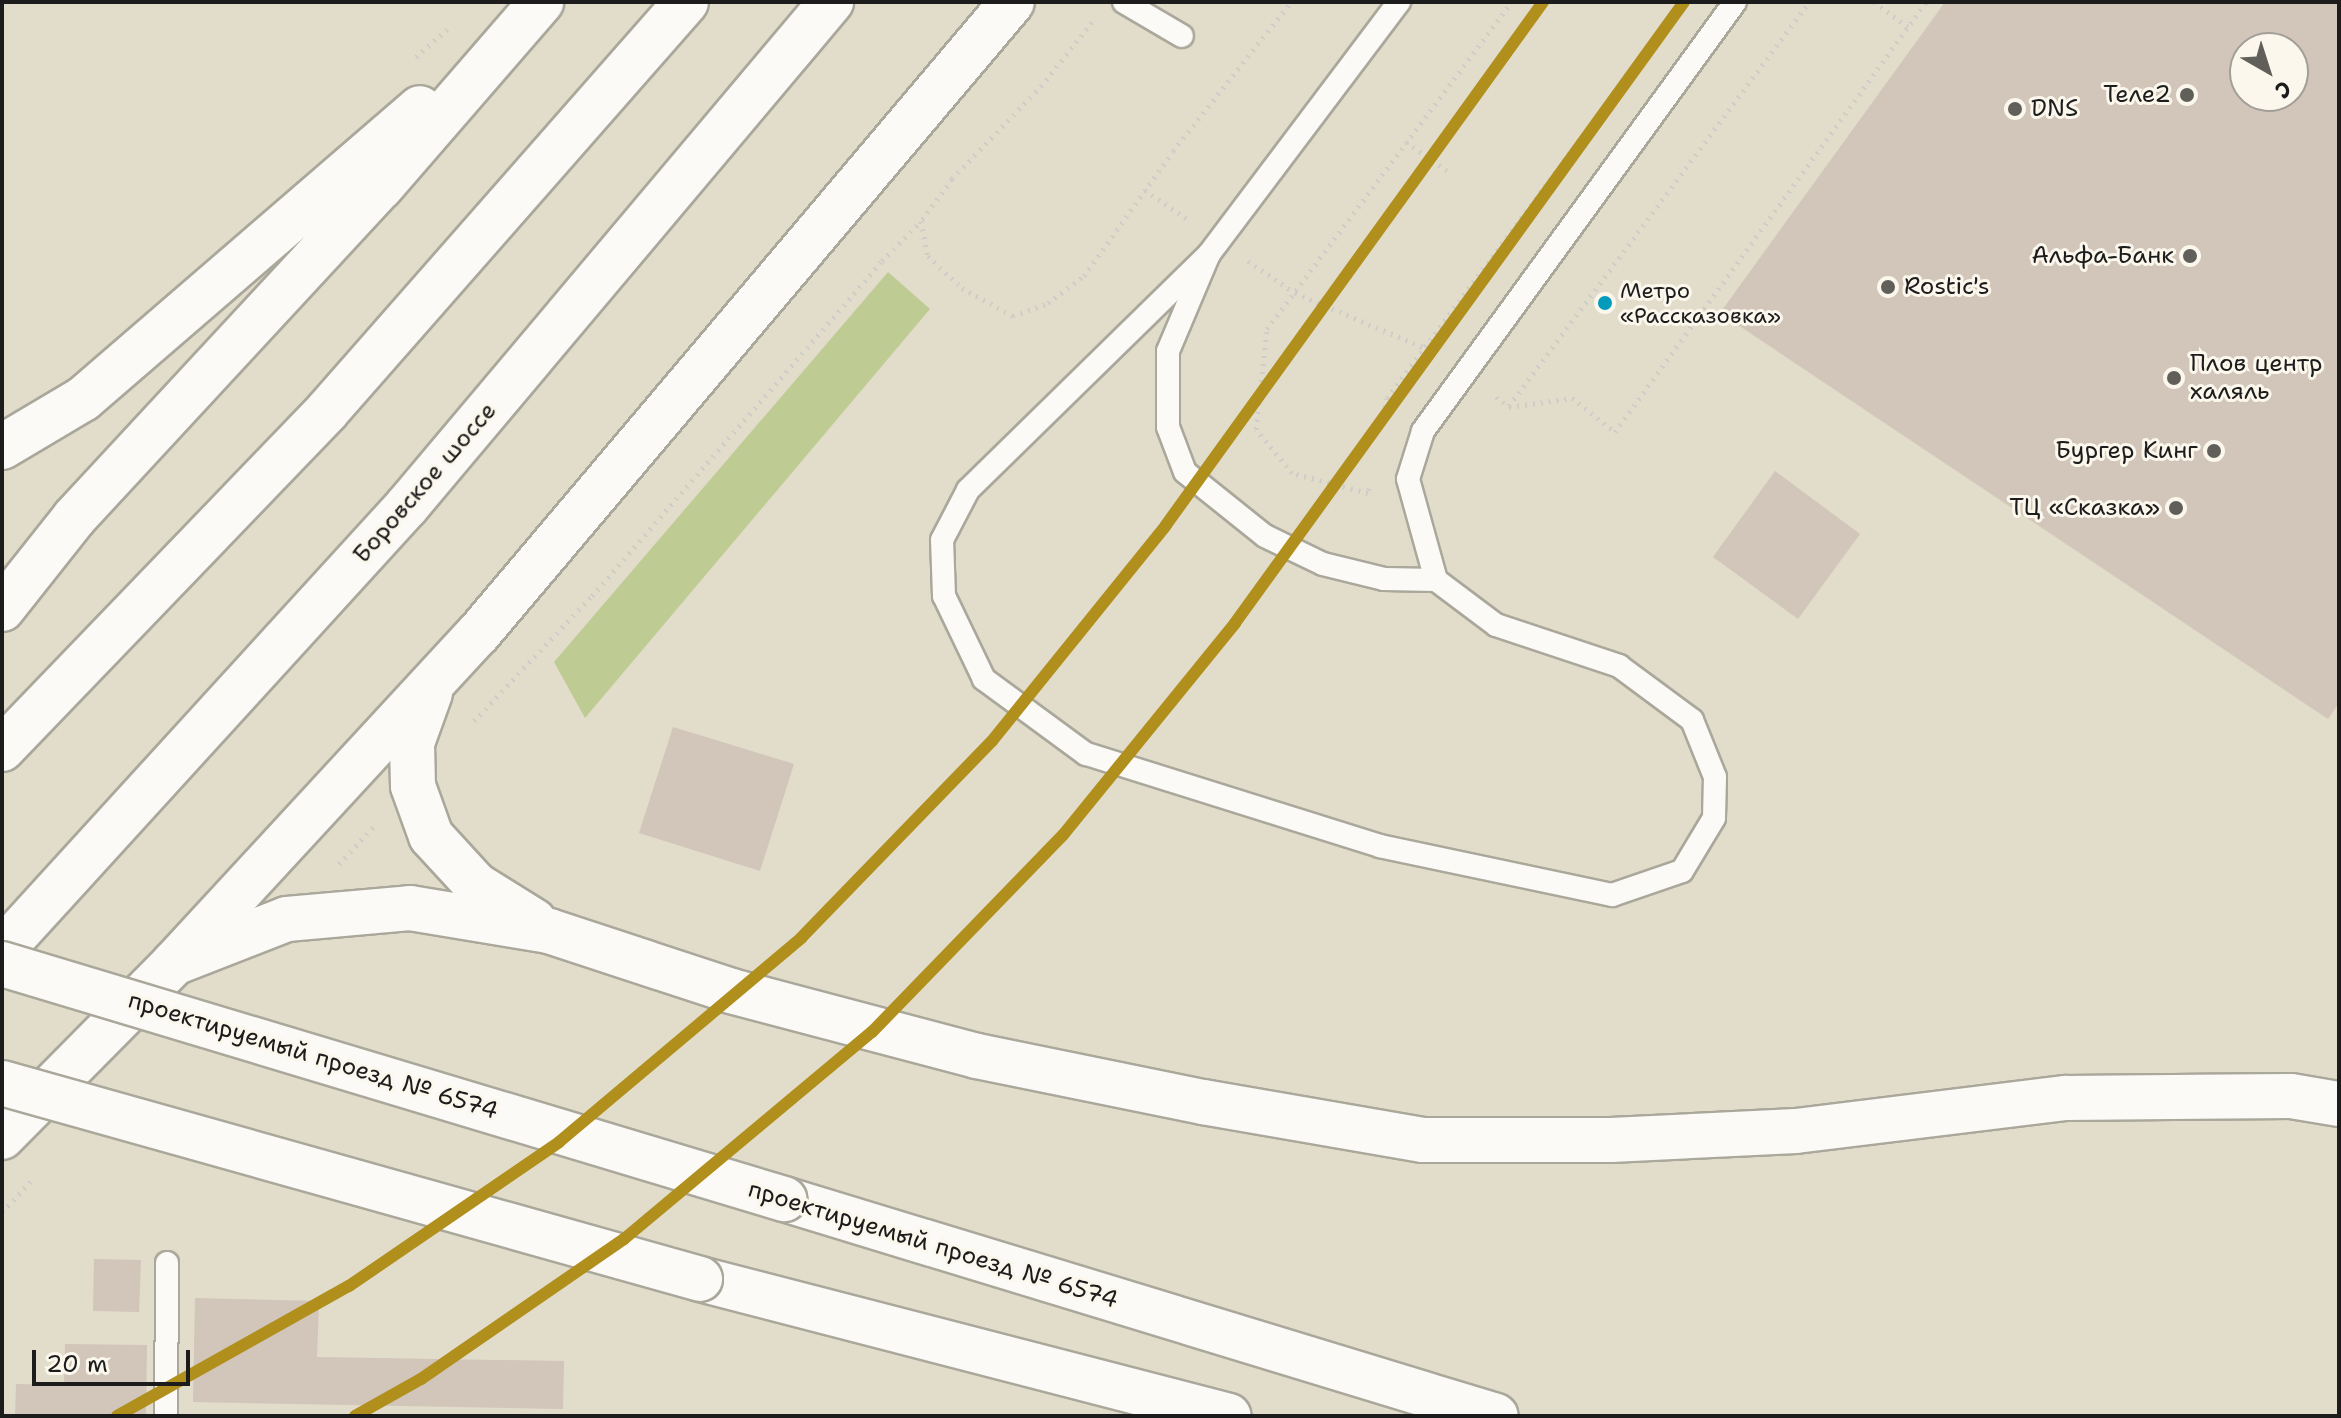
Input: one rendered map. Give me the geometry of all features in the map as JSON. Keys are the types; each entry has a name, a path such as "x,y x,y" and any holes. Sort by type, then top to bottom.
{"main road":[{"path":"2,749 327,411 686,2"},
{"name":"Боровское шоссе","path":"2,950 407,506 831,2"},
{"path":"2,1137 174,963 433,683 1012,2"},
{"path":"2,447 83,399 539,4"},
{"path":"2,609 74,518 381,187 539,4"},
{"path":"433,683 412,743 413,786 431,836 476,885 549,931"},
{"path":"174,963 287,919 410,908 549,931 731,991 977,1056 1203,1102 1423,1140 1611,1140 1796,1131 2066,1098 2291,1096 2339,1104"},
{"name":"проектируемый проезд № 6574","path":"2,964 1496,1416"},
{"path":"2,1083 700,1279 1229,1416"}],"lane":[{"path":"1124,2 1182,36"},
{"path":"1214,248 1168,351 1168,427 1185,472 1265,536 1323,564 1384,579 1436,580 1496,625 1619,666 1692,720 1715,777 1714,818 1682,871 1612,895 1380,846 1086,754 984,679 944,596 942,540 968,490 1214,248 1399,2"},
{"path":"1436,580 1408,479 1423,431 1735,2"},
{"path":"166,1416 167,1263"}],"path":[{"path":"1098,14 1042,85 952,179 921,221 928,256 962,288 1013,316 1048,303 1084,276 1145,190 1291,2"},
{"path":"1370,480 1368,493 1292,473 1256,429 1267,329 1512,2"},
{"path":"1381,425 1387,398 1682,2"},
{"path":"1509,407 1809,2"},
{"path":"1874,2 1908,27"},
{"path":"1145,190 1214,248 1295,293 1425,349 1509,407 1572,398 1615,432 1926,2"},
{"path":"1406,142 1449,172"}],"green space":[{"path":"888,272 930,309 585,718 554,662"}],"building":[{"name":"ТЦ «Сказка»","path":"1945,2 2339,2 2339,703 2328,719 1720,313"},
{"path":"1775,471 1860,534 1798,619 1713,557"},
{"path":"673,727 794,764 760,871 639,833"},
{"path":"94,1259 141,1260 139,1312 93,1311"},
{"path":"195,1298 319,1301 317,1357 564,1361 563,1409 193,1402"},
{"path":"65,1344 147,1345 146,1416 15,1416 16,1384 64,1385"}],"transit line":[{"path":"117,1416 349,1286 559,1142 801,938 992,741 1166,525 1543,2"},
{"path":"355,1416 421,1379 624,1239 872,1032 1063,835 1235,623 1684,2"}],"place":[{"name":"Теле2","path":"2187,95"},
{"name":"DNS","path":"2015,109"},
{"name":"Альфа-Банк","path":"2190,256"},
{"name":"Rostic's","path":"1888,287"},
{"name":"Метро «Рассказовка»","path":"1605,303"},
{"name":"Плов центр халяль","path":"2174,378"},
{"name":"Бургер Кинг","path":"2214,451"},
{"name":"ТЦ «Сказка»","path":"2176,508"}]}
